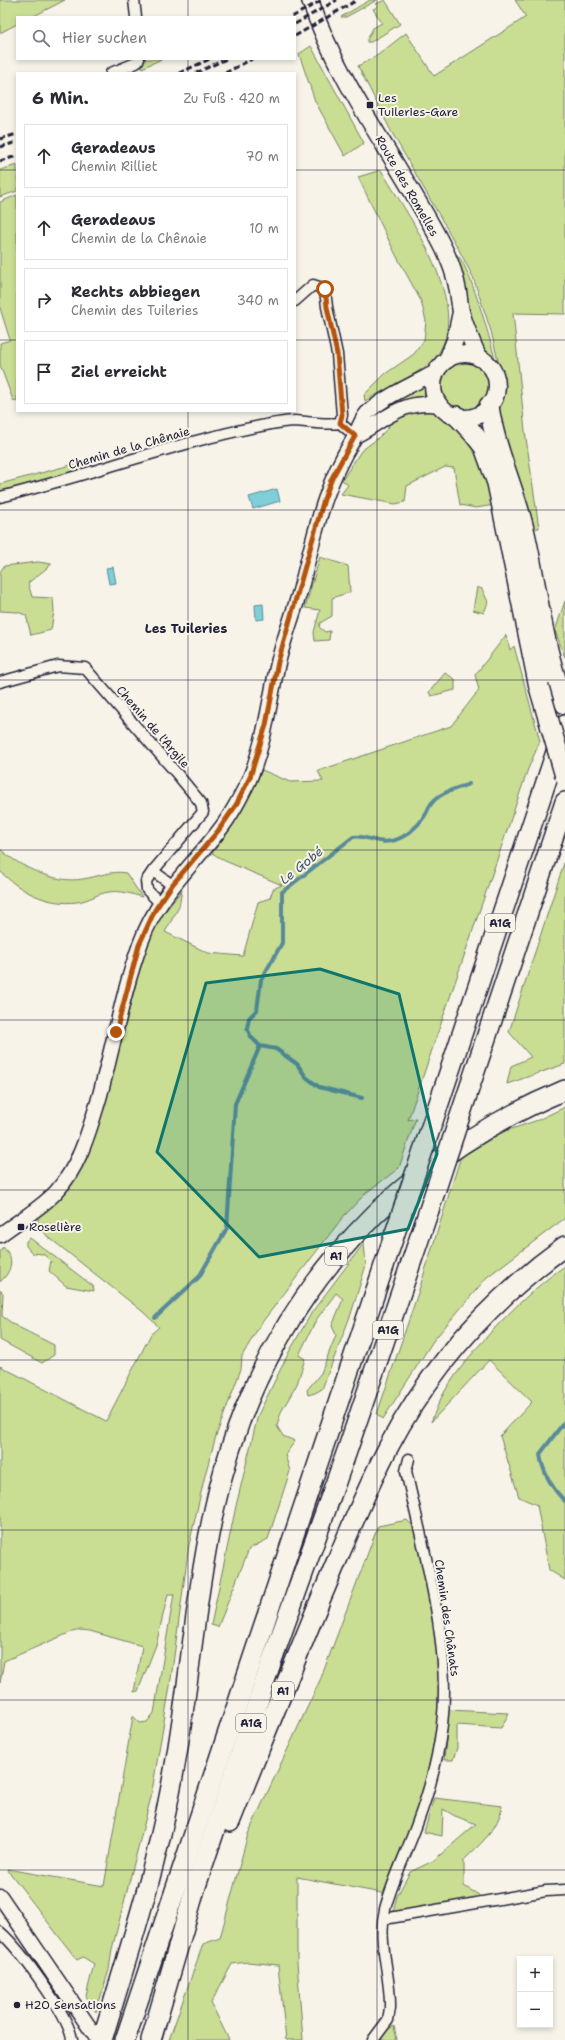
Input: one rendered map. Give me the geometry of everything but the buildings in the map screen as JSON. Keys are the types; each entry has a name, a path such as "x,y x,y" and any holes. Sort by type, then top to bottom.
{"highway":[{"path":"489,406 495,439 509,475 524,530 549,653 565,704"},
{"path":"457,416 473,433 484,448 497,483 539,688 565,776"},
{"name":"A1G","path":"125,2040 565,725"},
{"name":"A1G","path":"164,1998 196,1886 263,1685 347,1450 565,802"},
{"name":"A1","path":"102,2036 165,1819 178,1744 207,1546 220,1481 241,1418 263,1368 286,1326 325,1269 347,1243 396,1194 435,1162 477,1134 520,1110 565,1090"},
{"name":"A1","path":"151,2040 164,1998 204,1890 277,1705 332,1572 388,1447 421,1393 464,1336 515,1286 565,1246"}],"main road":[{"name":"Route des Romelles","path":"310,0 325,36 355,96 419,202 440,242 456,282 461,311 470,340 479,358"},
{"name":"Route des Romelles","path":"447,360 455,340 461,311"},
{"path":"461,355 479,358 488,364 495,377 496,391 489,406 472,417 457,416 446,412 440,405 433,389 436,372 447,360 461,355"}],"street":[{"path":"134,0 136,16"},
{"path":"114,72 136,63 138,60"},
{"path":"296,300 313,285 325,289 327,307 337,354 342,415 340,423 355,436"},
{"path":"0,1235 16,1222 34,1211 56,1192 70,1174 77,1161 93,1117 139,945 146,926 172,885 218,831 236,805 250,777 266,725 278,662 324,499 332,478 362,420 371,410 436,372"},
{"path":"355,436 398,410 421,404 440,405"},
{"name":"Chemin de la Chênaie","path":"0,497 45,486 184,444 245,430 294,421 318,424 340,423"},
{"name":"Chemin de l'Argile","path":"0,682 58,666 85,668 201,803 203,812 146,880 147,890 160,903"},
{"path":"153,871 172,885"},
{"path":"0,1224 16,1222"},
{"name":"Chemin des Chânats","path":"373,2040 388,2020 390,2008 382,1931 384,1919 393,1882 430,1787 442,1724 444,1679 442,1658 427,1565 406,1471 409,1459"},
{"path":"384,1919 546,1891 565,1890"},
{"path":"0,1896 102,2036"},
{"path":"0,1932 22,1955 64,2017 70,2030 72,2040"}],"highlighted area":[{"path":"320,969 399,994 437,1154 408,1229 259,1257 157,1152 206,983"}],"green space":[{"path":"0,0 65,0 34,16 16,16 16,25 0,33"},
{"path":"370,0 377,0 346,17 341,17"},
{"path":"385,0 400,24 371,42 367,42 373,28 382,23 373,9 377,7 376,4"},
{"path":"515,0 565,0 565,314 513,313 525,431 539,528 529,529 497,410 503,382 491,331 473,277 391,131 358,66 378,55 406,33 434,76 526,17"},
{"path":"311,46 364,143 345,156 315,101 299,54"},
{"path":"142,60 160,60 142,68"},
{"path":"16,165 16,191 0,197 0,170"},
{"path":"381,170 406,211 433,262 443,288 448,314 446,337 435,358 421,370 365,401 364,395 385,374 414,354 424,340 426,321 421,301 396,255 358,177"},
{"path":"16,195 16,401 13,400 0,365 0,343 10,340 0,308 0,202"},
{"path":"456,254 461,260 473,285 495,359 492,360 477,338 464,281"},
{"path":"460,361 470,361 483,368 490,381 490,391 483,404 470,411 460,411 451,407 444,400 440,391 440,381 444,372 451,365"},
{"path":"427,383 429,398 394,406 382,413 377,418 373,414"},
{"path":"431,410 456,425 477,446 494,505 476,508 460,505 454,468 445,467 407,486 405,502 395,504 341,494 348,485 342,480 361,451 377,439 389,427 385,422 409,411"},
{"path":"78,463 78,471 0,492 0,484"},
{"path":"320,557 348,566 350,592 332,598 332,616 320,623 319,627 325,632 330,631 329,640 315,641 314,632 320,610 305,608"},
{"path":"38,562 52,564 28,583 32,597 53,598 54,611 51,630 31,635 26,615 17,612 0,611 0,572 4,566"},
{"path":"477,587 482,589 488,602 484,613 473,610"},
{"path":"565,601 565,657 555,631"},
{"path":"506,635 510,650 514,646 540,741 528,769 408,1120 416,1118 399,1168 366,1193 343,1217 260,1325 242,1356 241,1369 216,1436 205,1475 189,1545 170,1686 151,1797 112,1949 109,1970 96,2012 86,1996 94,1964 83,1957 77,1960 7,1869 104,1886 133,1716 140,1723 147,1722 154,1713 174,1594 168,1594 156,1645 138,1691 134,1692 142,1646 90,1631 80,1630 69,1633 4,1661 0,1683 0,1366 106,1421 151,1334 159,1327 142,1311 47,1236 38,1224 38,1216 55,1203 72,1183 110,1085 137,979 154,926 182,890 179,907 165,932 208,953 243,956 258,902 270,898 273,889 282,885 225,861 212,853 240,813 262,770 290,782 323,781 318,771 451,726 479,690 475,675"},
{"path":"445,673 455,679 455,690 431,696 429,692"},
{"path":"0,849 17,862 38,873 61,879 83,879 110,873 126,873 142,897 126,893 113,892 97,895 77,902 66,903 55,902 35,896 16,885 0,871"},
{"path":"565,860 565,1064 507,1084 511,1066 531,1057 509,1032"},
{"path":"565,1107 565,1218 487,1277 433,1341 383,1419 377,1414 418,1293 461,1156 488,1137 538,1120"},
{"path":"30,1238 93,1286 94,1291 66,1286 49,1271 51,1261 43,1254 32,1253 26,1246 26,1241"},
{"path":"364,1243 366,1265 351,1314 322,1389 315,1393 308,1395 307,1390 321,1373 336,1335 332,1326 343,1299 336,1293 316,1320 299,1355 305,1359 297,1384 281,1412 277,1426 283,1436 295,1441 285,1455 290,1471 268,1539 249,1549 218,1627 211,1625 236,1506 258,1415 289,1352 312,1312"},
{"path":"3,1247 10,1256 11,1261 7,1274 0,1282 0,1252"},
{"path":"565,1266 565,1580 549,1570 537,1505 519,1497 500,1436 532,1402 489,1360 431,1422 445,1391 468,1358 516,1306"},
{"path":"0,1290 3,1293 2,1316 16,1326 54,1345 54,1355 42,1363 0,1340"},
{"path":"407,1520 414,1527 429,1596 438,1659 440,1705 426,1787 387,1894 297,1877 297,1962 303,2040 286,2040 278,1965 248,1962 232,1964 211,2003 229,2040 169,2040 203,1944 220,1938 248,1834 321,1678 378,1526"},
{"path":"449,1710 509,1713 501,1728 457,1725 457,1748 453,1760 444,1760"},
{"path":"434,1798 502,1806 493,1829 464,1860 464,1886 479,1895 479,1900 393,1913 397,1896 410,1872 433,1861 476,1824 455,1816 443,1809 442,1836 424,1832"},
{"path":"394,2026 397,2040 379,2040 386,2030"}],"water":[{"path":"277,489 280,501 253,509 249,497"},
{"path":"113,567 116,583 109,584 106,568"},
{"path":"263,604 264,619 256,620 255,605"}],"waterway":[{"name":"Le Gobé","path":"362,1098 319,1087 306,1077 297,1064 276,1049 260,1046 251,1037 247,1028 249,1018 257,1010 261,980 282,943 282,892 353,837 362,837 383,842 395,840 411,831 425,815 435,800 448,791 469,784"},
{"path":"155,1318 199,1277 227,1228 235,1104 260,1046"},
{"name":"Le Gobé","path":"565,1421 540,1454 543,1467 549,1480 565,1501"}],"railway":[{"path":"294,16 322,0"},
{"path":"296,23 337,0"},
{"path":"296,35 357,0"},
{"path":"181,72 208,60"},
{"path":"198,72 224,60"},
{"path":"227,72 250,60"},
{"path":"0,139 16,134"},
{"path":"0,147 16,142"},
{"path":"0,161 16,156"}],"place":[{"name":"Les Tuileries-Gare","path":"370,105"},
{"name":"Roselière","path":"21,1227"},
{"name":"H2O Sensations","path":"17,2005"}],"district":[{"name":"Les Tuileries","path":"186,628"}],"route":[{"path":"116,1032 129,980 146,926 165,894 228,818 250,777 266,725 278,662 300,589 324,499 332,478 355,436 340,423 342,415 337,354 327,307 325,289"}]}
